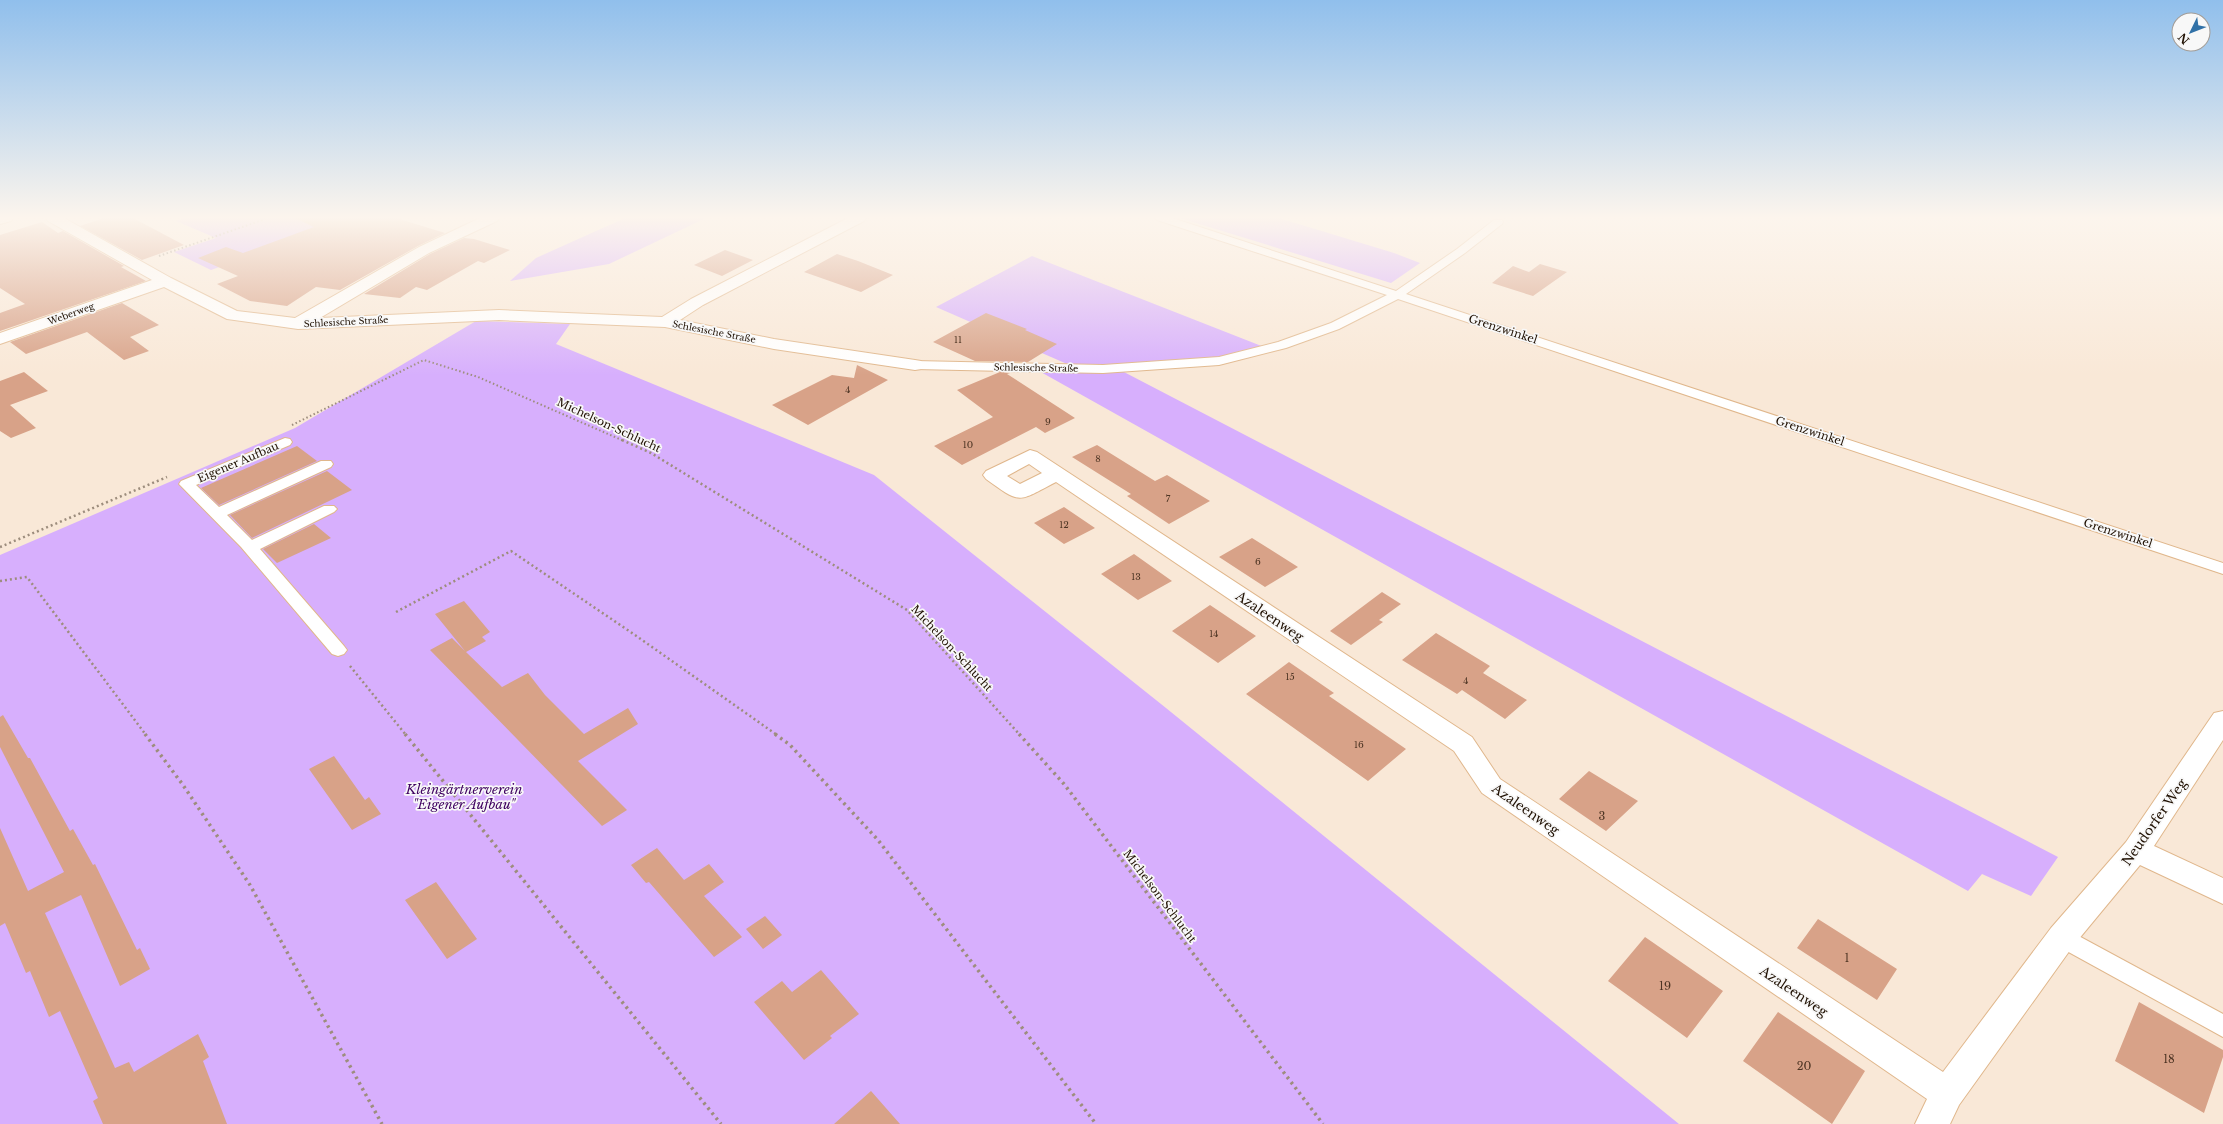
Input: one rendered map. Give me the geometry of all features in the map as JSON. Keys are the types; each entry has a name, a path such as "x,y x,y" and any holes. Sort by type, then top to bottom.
{"street":[{"name":"Schlesische Straße","path":"147,270 232,315 298,324 499,315 665,322 774,344 915,365"},
{"path":"298,324 389,270"},
{"name":"Schlesische Straße","path":"665,322 697,302 758,270"},
{"name":"Weberweg","path":"0,339 165,281"},
{"name":"Azaleenweg","path":"1056,474 1463,744 1491,786 1947,1094"},
{"name":"Neudorfer Weg","path":"1932,1124 1947,1094 2062,937 2136,850 2223,720"},
{"path":"2136,850 2223,892"}],"lane":[{"name":"Grenzwinkel","path":"1324,270 2223,569"},
{"path":"1397,294 1432,270"},
{"name":"Schlesische Straße","path":"915,365 1103,369 1219,361 1282,345 1335,326 1397,294"},
{"name":"Eigener Aufbau","path":"285,442 186,484 218,513 251,547 338,650"},
{"path":"218,513 326,464"},
{"path":"251,547 330,508"},
{"path":"2062,937 2223,1026"}],"path":[{"name":"Michelson-Schlucht","path":"424,360 478,377 651,453 907,610 1064,784 1323,1124"},
{"path":"396,612 511,551 635,635 790,745 878,840 1096,1124"},
{"path":"0,581 27,577 183,785 250,886 382,1124"},
{"path":"338,650 721,1124"}],"green space":[{"path":"522,270 571,270 510,281"},
{"path":"1005,270 1069,270 1264,347 1219,359 1074,367 936,307"},
{"path":"1350,270 1409,270 1391,283"},
{"name":"Kleingärtnerverein \"Eigener Aufbau\"","path":"476,321 570,324 556,344 874,475 1166,708 1679,1124 0,1124 0,555 295,428"},
{"path":"1039,371 1122,371 2058,857 2031,896 1982,874 1968,891"}],"building":[{"path":"0,270 127,270 146,281 0,331 0,313 25,304 0,288"},
{"path":"226,270 375,270 340,290 316,287 287,306 250,301 217,284 238,276"},
{"path":"403,270 461,270 427,290 416,287 400,298 364,294"},
{"path":"708,270 733,270 722,276"},
{"path":"807,270 882,270 893,275 861,292 804,272"},
{"path":"1507,270 1525,270 1529,272 1531,270 1562,270 1567,272 1533,296 1492,283"},
{"path":"122,303 159,325 130,337 149,351 124,360 87,332 26,354 10,342"},
{"path":"986,313 1027,329 1025,330 1057,344 1028,362 975,361 933,342"},
{"path":"857,365 888,380 808,425 772,405 832,375 854,378"},
{"path":"24,372 48,391 10,405 36,428 11,438 0,431 0,381"},
{"path":"1000,372 1010,373 1007,374 1075,418 1045,433 1036,427 962,465 934,446 993,417 957,390"},
{"path":"1097,445 1155,481 1167,475 1210,501 1169,524 1127,496 1131,494 1072,457"},
{"path":"297,446 317,461 219,505 201,488"},
{"path":"327,471 352,490 252,538 230,515"},
{"path":"1064,507 1095,528 1064,544 1034,523"},
{"path":"314,524 331,538 277,563 263,549"},
{"path":"1252,538 1298,567 1265,587 1219,557"},
{"path":"1134,554 1172,581 1138,600 1101,574"},
{"path":"1382,592 1401,604 1379,620 1383,622 1351,645 1330,631"},
{"path":"464,601 490,632 482,637 486,641 466,652 502,687 528,673 545,695 584,734 628,708 638,724 578,761 627,810 602,826 430,650 452,638 465,651 435,614"},
{"path":"1210,605 1256,636 1218,663 1172,631"},
{"path":"1436,633 1490,666 1483,673 1527,700 1505,719 1462,690 1457,694 1402,660"},
{"path":"1289,662 1334,693 1329,696 1406,749 1368,781 1246,694"},
{"path":"3,715 28,758 30,758 70,831 73,829 93,865 95,864 137,950 140,948 150,969 120,986 81,895 45,913 115,1068 129,1062 134,1072 198,1034 209,1057 203,1061 227,1124 103,1124 93,1101 98,1098 60,1011 49,1017 30,971 26,973 5,923 0,926 0,828 28,891 64,872 0,747 0,717"},
{"path":"334,756 365,800 369,797 381,814 352,830 309,769"},
{"path":"1589,771 1638,801 1606,831 1559,799"},
{"path":"657,848 684,880 709,864 724,882 704,896 742,937 714,957 649,882 646,883 631,865"},
{"path":"436,882 477,939 447,959 405,900"},
{"path":"765,916 782,935 763,949 746,929"},
{"path":"1818,919 1897,969 1877,1000 1797,948"},
{"path":"1645,937 1723,991 1687,1038 1608,981"},
{"path":"821,970 859,1014 830,1036 832,1038 804,1060 754,1002 782,981 792,992"},
{"path":"2139,1002 2223,1050 2223,1057 2204,1113 2115,1061"},
{"path":"1778,1012 1865,1071 1832,1124 1743,1061"},
{"path":"871,1091 900,1124 834,1124"}]}
